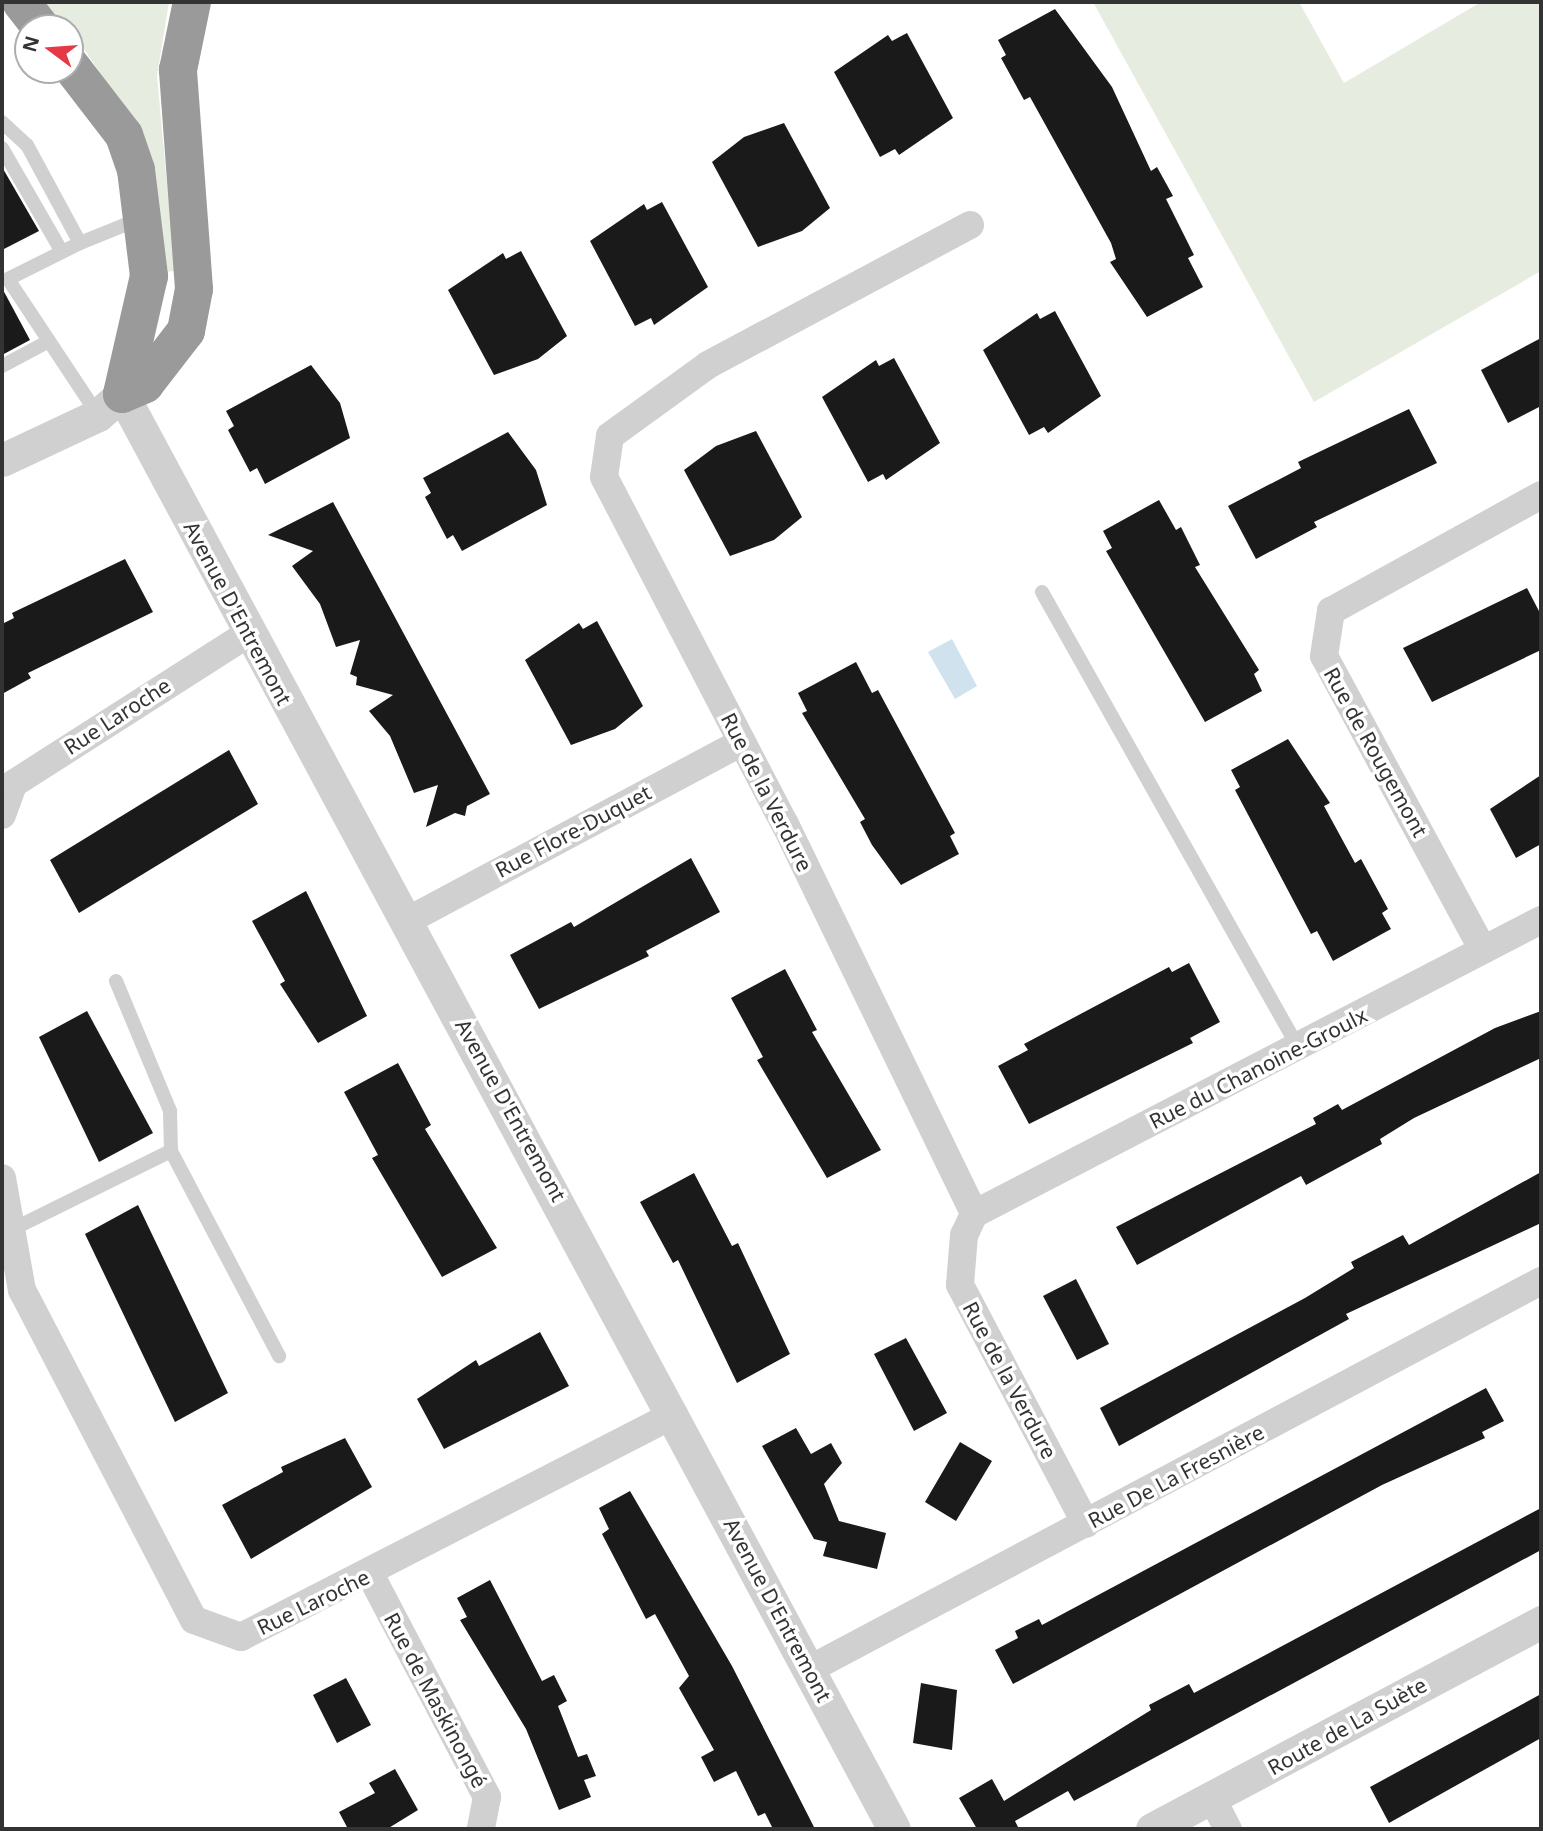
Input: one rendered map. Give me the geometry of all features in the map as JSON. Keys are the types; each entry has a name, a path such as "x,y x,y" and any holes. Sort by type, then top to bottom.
{"highway":[{"path":"110,405 145,384 186,331 194,289 178,70 192,2"},
{"path":"84,83 124,135 142,218 149,276 110,405"}],"street":[{"name":"Rue de la Verdure","path":"970,225 708,365 610,436 604,477 742,742 974,1214 964,1235 960,1285 1086,1524"},
{"path":"2,460 110,405"},
{"name":"Avenue D'Entremont","path":"110,405 249,633 674,1413 894,1829"},
{"name":"Rue de Rougemont","path":"1483,950 1324,656 1331,611 1541,495"},
{"name":"Rue Laroche","path":"2,815 13,784 249,633"},
{"name":"Rue Flore-Duquet","path":"405,922 742,742"},
{"name":"Rue du Chanoine-Groulx","path":"974,1214 1541,920"},
{"name":"Rue Laroche","path":"2,1178 22,1290 194,1620 241,1637 370,1574 674,1413"},
{"name":"Rue De La Fresnière","path":"810,1669 1541,1280"},
{"name":"Rue de Maskinongé","path":"370,1574 487,1797 481,1829"},
{"name":"Route de La Suète","path":"1152,1829 1213,1800 1541,1622"},
{"path":"1213,1800 1228,1829"}],"lane":[{"path":"2,122 27,145 80,243"},
{"path":"2,148 62,252"},
{"path":"110,405 49,341 5,274 142,218"},
{"path":"8,307 22,299"},
{"path":"2,366 49,341"},
{"path":"1042,592 1297,1047"},
{"path":"116,981 170,1111 171,1151 279,1356"},
{"path":"11,1230 171,1151"}],"shaded area":[{"path":"39,2 169,2 157,76 175,271 164,272 139,131 84,49 84,14 53,14"},
{"path":"1093,2 1299,2 1344,83 1481,2 1541,2 1541,271 1314,402"}],"water":[{"path":"952,639 977,686 955,699 928,652"}],"building":[{"path":"1055,9 1112,87 1151,171 1157,167 1173,196 1166,199 1194,255 1188,258 1203,287 1147,317 1110,262 1116,259 1111,243 1030,97 1024,100 1001,58 1006,55 998,40"},
{"path":"907,33 953,118 899,155 895,149 880,157 834,72 888,35 892,41"},
{"path":"784,123 830,208 802,231 758,247 712,162 744,137"},
{"path":"2,167 39,231 2,250"},
{"path":"662,202 708,287 654,325 651,318 635,326 590,241 644,204 647,210"},
{"path":"521,251 567,336 538,359 494,375 448,290 503,253 506,259"},
{"path":"2,288 30,340 2,355"},
{"path":"1055,311 1101,396 1048,433 1044,427 1029,435 983,350 1037,313 1040,319"},
{"path":"1541,338 1541,406 1508,423 1481,370"},
{"path":"894,358 940,443 886,480 883,474 868,482 822,397 876,360 879,366"},
{"path":"311,365 340,403 350,438 265,484 257,468 250,472 228,430 234,426 226,411"},
{"path":"1409,409 1437,463 1314,522 1317,527 1256,559 1228,506 1301,468 1298,462"},
{"path":"756,431 802,517 774,540 730,556 684,470 716,446"},
{"path":"508,432 536,470 547,505 462,551 453,535 447,539 425,497 431,493 423,478"},
{"path":"1159,500 1176,530 1181,527 1200,565 1195,567 1259,670 1254,674 1262,691 1205,722 1106,551 1112,548 1103,531"},
{"path":"333,502 490,794 467,806 465,816 455,813 426,827 438,785 414,793 390,736 369,711 393,695 356,685 357,677 350,674 360,640 336,647 320,604 292,566 313,551 268,535"},
{"path":"125,559 153,612 28,673 31,678 2,694 2,624 14,618 12,613"},
{"path":"1527,588 1541,615 1541,650 1432,702 1403,648"},
{"path":"597,621 643,706 615,729 571,745 525,660 579,623 583,629"},
{"path":"856,662 872,693 878,690 955,833 950,836 959,854 901,885 872,845 860,822 865,819 802,713 807,711 798,693"},
{"path":"1288,739 1330,803 1324,806 1355,863 1361,859 1388,909 1382,913 1391,929 1333,961 1317,931 1311,934 1235,790 1240,787 1231,770"},
{"path":"229,750 258,804 79,913 50,860"},
{"path":"1541,775 1541,844 1516,858 1490,809"},
{"path":"691,858 720,912 646,951 649,956 539,1009 510,955 571,922 574,927"},
{"path":"306,891 367,1016 318,1043 280,984 285,981 252,921"},
{"path":"1189,963 1220,1022 1190,1038 1193,1043 1029,1124 998,1066 1028,1050 1024,1044 1169,967 1172,972"},
{"path":"785,969 817,1030 812,1032 881,1150 827,1178 757,1060 763,1057 731,998"},
{"path":"87,1011 153,1133 99,1162 39,1037"},
{"path":"1541,1011 1541,1058 1414,1118 1380,1139 1382,1144 1306,1185 1301,1176 1137,1265 1116,1227 1316,1124 1313,1118 1338,1104 1342,1110 1495,1028"},
{"path":"398,1063 431,1125 425,1129 497,1248 442,1277 372,1158 378,1155 344,1092"},
{"path":"1541,1172 1541,1223 1346,1314 1349,1319 1119,1446 1100,1408 1305,1298 1354,1268 1351,1262 1403,1235 1409,1245"},
{"path":"694,1173 732,1246 738,1243 790,1354 737,1383 678,1260 673,1263 640,1202"},
{"path":"138,1205 228,1393 175,1422 85,1234"},
{"path":"1076,1279 1109,1344 1077,1360 1043,1296"},
{"path":"540,1332 569,1386 444,1449 417,1399 476,1360 479,1366"},
{"path":"906,1338 947,1413 914,1431 874,1354"},
{"path":"1486,1388 1504,1421 1482,1432 1485,1438 1382,1485 1013,1684 995,1650 1018,1638 1015,1631 1039,1619 1042,1625"},
{"path":"796,1428 811,1454 831,1443 842,1463 824,1484 839,1521 886,1533 877,1569 823,1556 827,1542 814,1539 762,1446"},
{"path":"345,1438 372,1487 251,1559 222,1505 283,1472 281,1467"},
{"path":"960,1442 992,1461 956,1521 925,1502"},
{"path":"630,1491 732,1666 815,1829 773,1829 765,1813 758,1816 736,1771 714,1782 701,1757 714,1750 679,1688 689,1676 655,1614 646,1619 602,1534 609,1529 599,1508"},
{"path":"1541,1508 1541,1550 1074,1801 1068,1791 1015,1821 1019,1829 977,1829 959,1798 992,1779 1004,1801 1151,1710 1149,1705 1189,1684 1194,1693"},
{"path":"490,1580 542,1681 554,1675 567,1701 558,1706 578,1757 587,1754 596,1776 584,1780 591,1797 559,1810 526,1729 460,1620 467,1617 457,1598"},
{"path":"346,1678 371,1725 337,1743 313,1695"},
{"path":"921,1683 957,1690 952,1750 913,1743"},
{"path":"1541,1694 1541,1738 1389,1823 1370,1787"},
{"path":"395,1769 418,1810 387,1829 348,1829 339,1812 375,1793 369,1783"}]}
